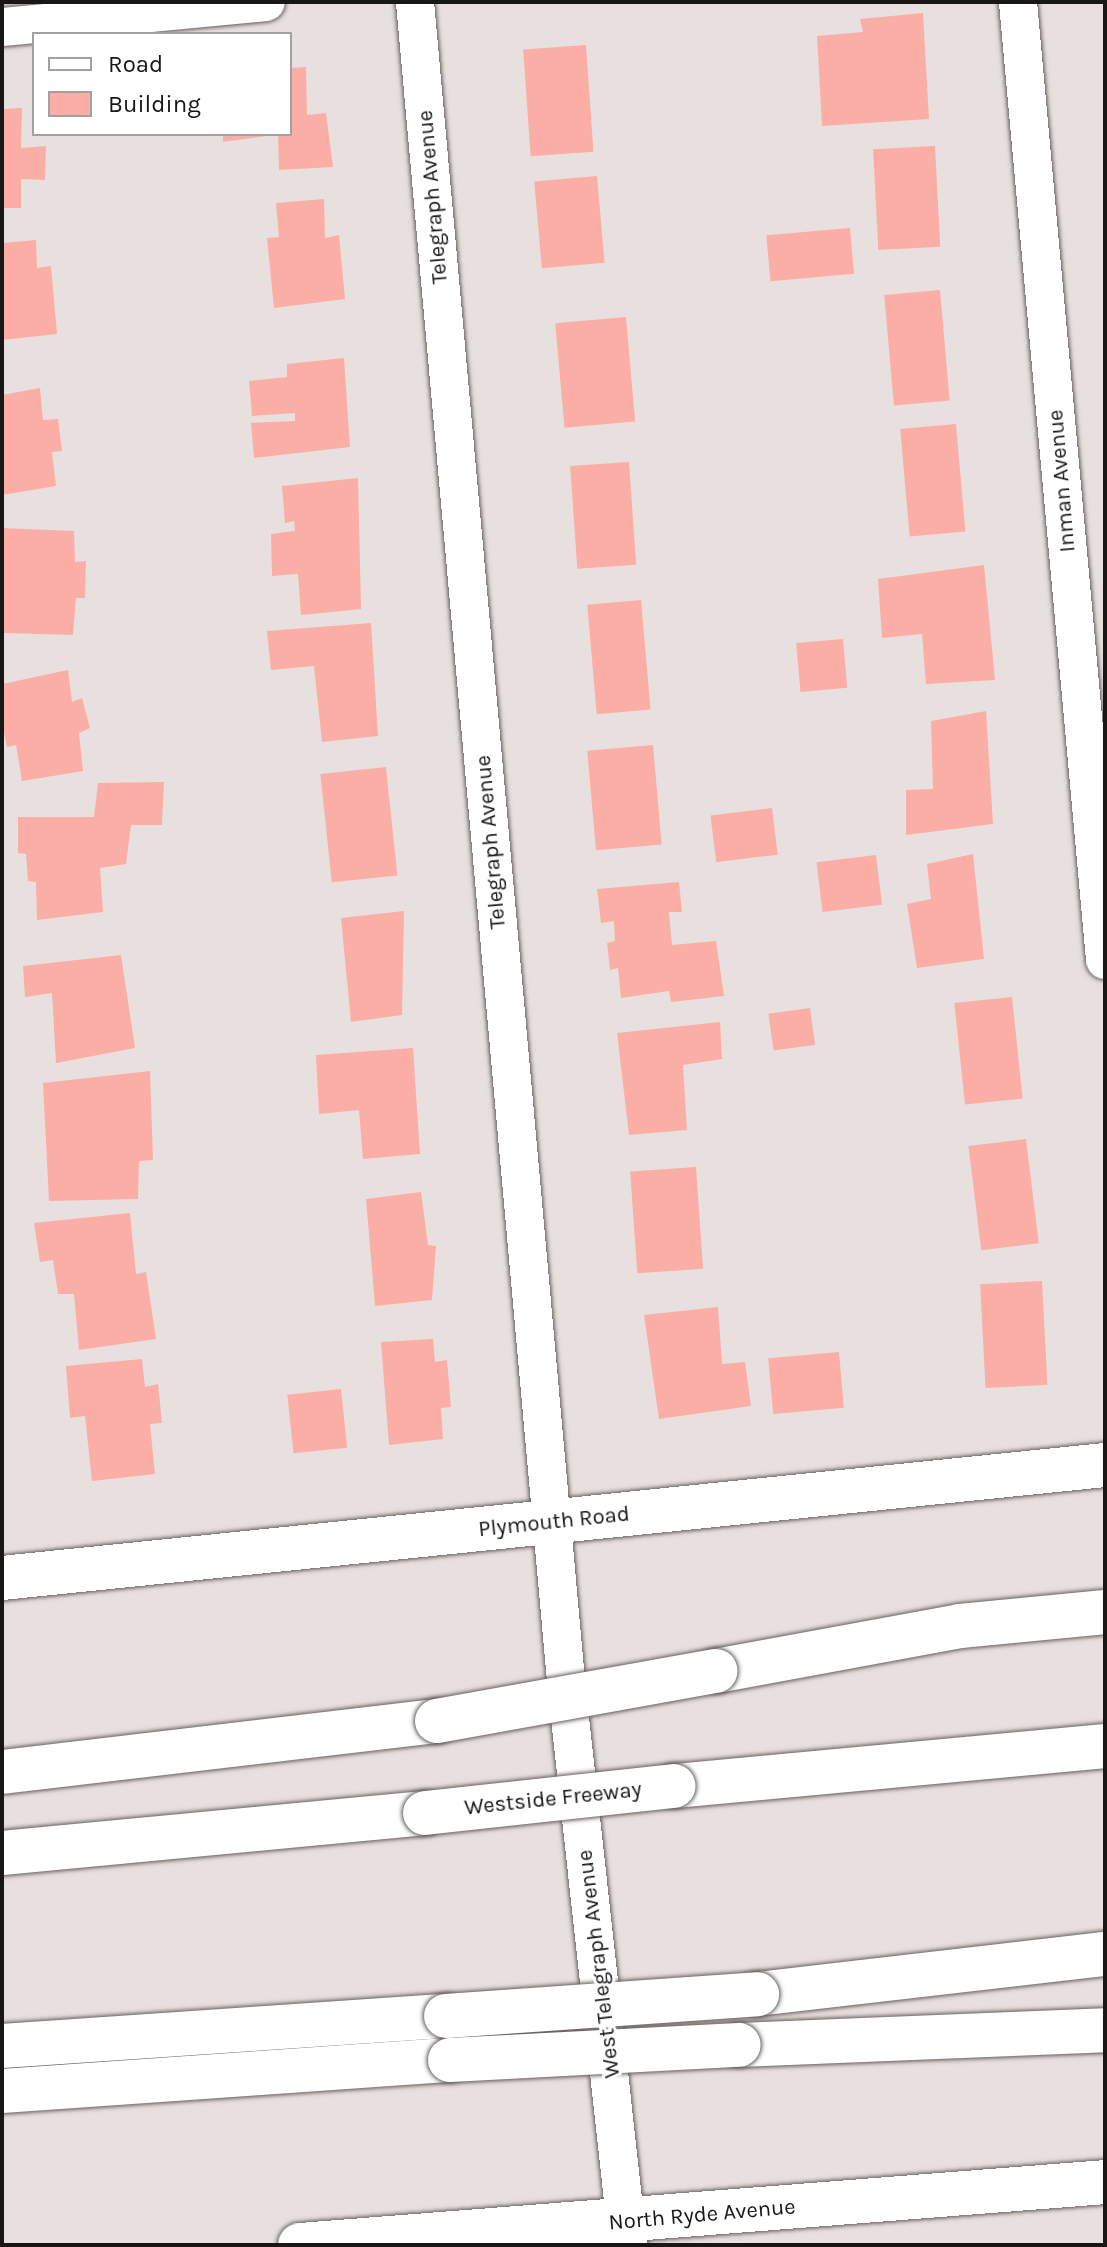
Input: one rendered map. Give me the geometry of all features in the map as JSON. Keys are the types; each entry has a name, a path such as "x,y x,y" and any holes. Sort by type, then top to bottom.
{"main road":[{"name":"Plymouth Road","path":"2,1578 1105,1465"},
{"path":"2,1772 437,1721 960,1626 1105,1612"},
{"name":"Westside Freeway","path":"2,1853 1105,1746"},
{"path":"2,2046 757,1994 1105,1954"},
{"path":"2,2091 450,2060 1105,2030"},
{"name":"North Ryde Avenue","path":"300,2245 627,2233 1105,2182"}],"street":[{"path":"2,27 266,2"},
{"name":"Telegraph Avenue","path":"415,2 566,1682"},
{"name":"Inman Avenue","path":"1018,2 1105,960"},
{"name":"West Telegraph Avenue","path":"566,1682 627,2233"}],"building":[{"path":"923,13 929,119 822,126 817,36 863,32 860,19"},
{"path":"586,45 593,152 531,156 523,49"},
{"path":"306,67 307,115 326,113 333,167 279,170 278,136 292,136 292,68"},
{"path":"22,108 21,148 46,146 45,180 21,179 21,208 2,208 2,109"},
{"path":"223,136 267,136 223,142"},
{"path":"935,146 940,247 878,250 873,149"},
{"path":"597,176 605,263 542,268 534,181"},
{"path":"324,199 325,238 339,235 345,299 274,308 267,238 279,237 276,203"},
{"path":"850,228 854,274 770,281 766,235"},
{"path":"36,240 37,268 51,266 57,334 2,340 2,243"},
{"path":"940,290 950,401 894,405 884,295"},
{"path":"626,317 635,422 564,428 555,323"},
{"path":"344,358 350,447 254,458 251,423 295,421 295,413 252,416 249,381 287,377 287,364"},
{"path":"40,388 43,420 58,419 62,451 52,452 56,486 2,495 2,395"},
{"path":"956,424 965,532 910,536 900,429"},
{"path":"629,462 636,565 577,569 570,466"},
{"path":"358,478 361,609 301,615 298,574 272,576 271,534 295,531 294,521 285,523 282,486"},
{"path":"2,528 74,531 75,562 86,561 85,598 76,598 73,635 4,633"},
{"path":"984,565 995,680 926,684 922,634 882,638 878,579"},
{"path":"641,600 651,710 597,714 587,605"},
{"path":"371,623 378,736 322,742 314,666 271,670 267,631"},
{"path":"843,639 847,688 800,692 796,643"},
{"path":"68,670 72,702 82,698 90,728 79,733 83,771 22,781 16,745 7,747 2,722 2,684"},
{"path":"986,711 993,824 906,835 906,790 933,789 931,721"},
{"path":"653,745 662,845 596,850 587,751"},
{"path":"386,767 397,875 332,882 320,774"},
{"path":"164,782 162,825 131,825 126,864 100,868 103,912 37,920 36,882 28,881 26,854 18,853 18,817 94,817 98,783"},
{"path":"772,808 778,855 716,862 710,816"},
{"path":"973,854 984,959 917,968 907,904 931,899 927,864"},
{"path":"876,855 882,905 823,912 816,862"},
{"path":"679,882 682,912 669,912 672,945 716,941 724,996 671,1002 669,991 621,998 618,968 610,970 607,943 615,941 614,921 601,923 597,889"},
{"path":"404,911 402,1015 351,1022 341,918"},
{"path":"121,955 135,1048 56,1063 52,993 25,997 23,966"},
{"path":"1012,997 1023,1098 965,1105 954,1003"},
{"path":"810,1008 815,1045 774,1050 768,1014"},
{"path":"720,1022 722,1059 683,1065 687,1130 629,1135 617,1033"},
{"path":"413,1048 420,1154 363,1159 359,1110 319,1114 316,1055"},
{"path":"150,1071 153,1160 139,1161 138,1199 49,1201 43,1083"},
{"path":"1026,1139 1039,1243 981,1250 968,1146"},
{"path":"696,1167 703,1269 637,1273 630,1172"},
{"path":"421,1192 428,1245 436,1246 432,1300 375,1306 366,1199"},
{"path":"130,1213 136,1274 146,1272 156,1339 79,1350 74,1294 58,1294 53,1260 40,1262 34,1223"},
{"path":"1042,1281 1047,1385 986,1388 980,1284"},
{"path":"718,1307 722,1364 745,1362 751,1406 659,1419 644,1315"},
{"path":"433,1339 435,1362 447,1360 451,1407 441,1408 443,1439 389,1445 381,1342"},
{"path":"839,1352 844,1408 773,1414 768,1358"},
{"path":"142,1359 145,1387 158,1384 162,1423 150,1424 155,1474 92,1481 85,1416 70,1418 66,1366"},
{"path":"341,1389 347,1448 293,1453 287,1395"}]}
